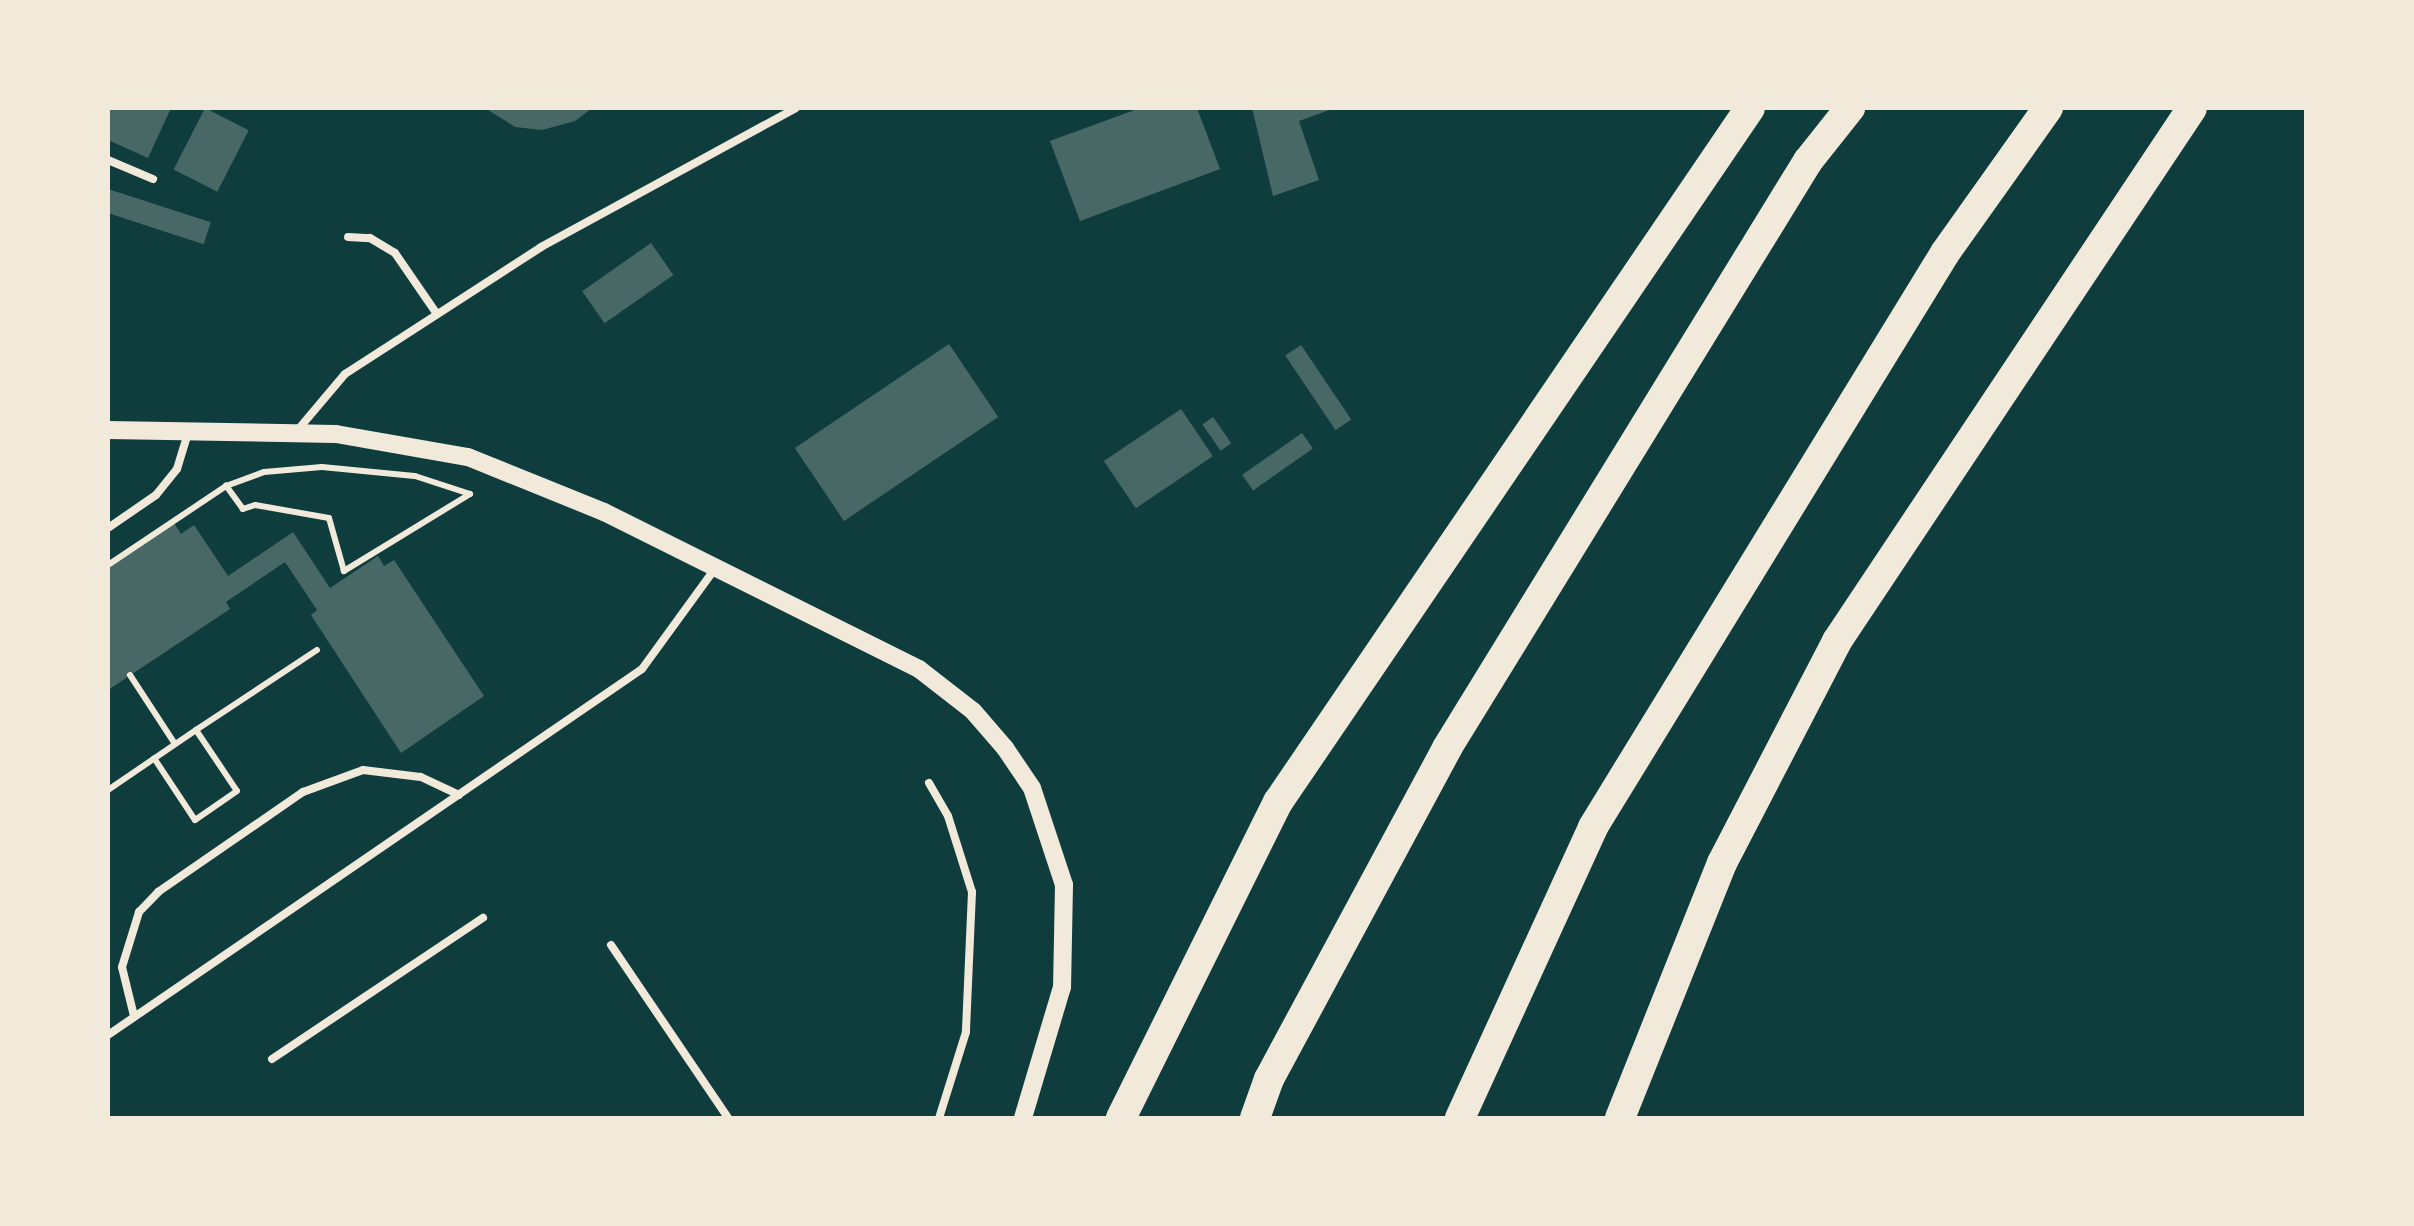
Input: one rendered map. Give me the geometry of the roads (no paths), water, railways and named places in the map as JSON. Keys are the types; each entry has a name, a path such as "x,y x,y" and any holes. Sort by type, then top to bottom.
{"highway":[{"path":"1121,1118 1278,802 1750,108"},
{"path":"1255,1118 1269,1079 1447,748 1808,162 1850,108"},
{"path":"1460,1118 1593,827 1945,253 2048,108"},
{"path":"1620,1118 1722,863 1837,641 2192,108"}],"street":[{"path":"108,430 336,434 468,458 527,478 918,668 972,712 1032,788 1064,885 1062,986 1022,1118"}],"lane":[{"path":"294,435 345,374 541,246 796,108"},
{"path":"108,160 153,178"},
{"path":"348,238 370,238 395,253 437,314"},
{"path":"108,528 156,495 177,468 188,433"},
{"path":"108,1034 642,670 693,608 716,567"},
{"path":"134,1016 122,966 139,912 158,892 303,792 363,770 421,777 459,795"},
{"path":"929,783 948,816 972,892 966,1032 939,1118"},
{"path":"272,1060 484,918"},
{"path":"611,945 728,1118"}]}
